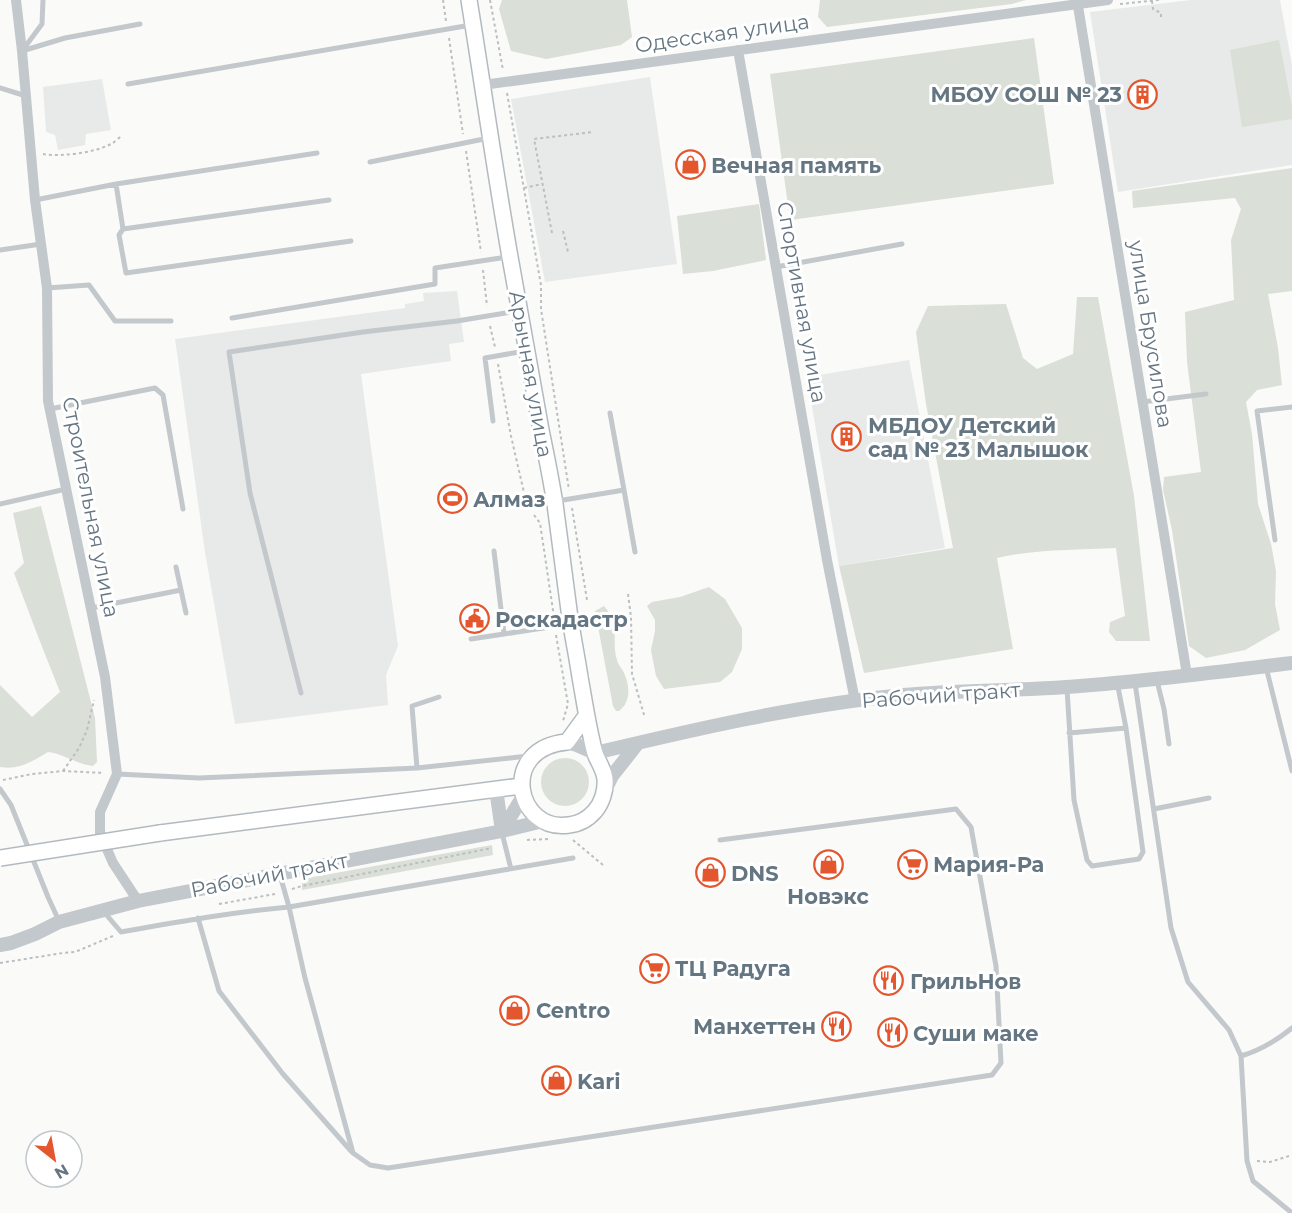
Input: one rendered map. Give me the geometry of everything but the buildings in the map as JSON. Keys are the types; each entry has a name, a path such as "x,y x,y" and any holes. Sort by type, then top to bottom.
{"main road":[{"name":"Арычная улица","path":"469,0 510,257 555,502 586,716 595,753"},
{"path":"543,821 528,806 522,791 522,775 526,765 543,748 554,743 567,742 586,716"},
{"path":"595,753 605,778 605,790"},
{"path":"0,858 160,833 496,789 522,791"},
{"name":"Рабочий тракт","path":"543,821 554,825 577,824 596,811 605,790"}],"street":[{"name":"Строительная улица","path":"16,0 35,200 47,288 48,401 105,677 117,774"},
{"name":"Одесская улица","path":"483,86 1077,2 1113,2"},
{"name":"улица Брусилова","path":"1077,2 1187,675"},
{"name":"Спортивная улица","path":"738,50 827,560 855,701"},
{"name":"Рабочий тракт","path":"595,753 783,712 855,701 904,695 1066,687 1135,681 1292,663"},
{"path":"567,742 595,753"},
{"path":"605,790 619,766 638,743"},
{"path":"117,774 100,812 100,832 113,863 138,901"},
{"path":"496,789 503,838"},
{"path":"503,838 522,791"},
{"name":"Рабочий тракт","path":"0,945 27,937 59,922 138,901 279,873 503,838 543,821"}],"lane":[{"path":"22,51 42,24 43,0"},
{"path":"22,51 64,38 140,24"},
{"path":"128,84 473,25"},
{"path":"0,88 26,96"},
{"path":"370,162 491,137"},
{"path":"35,200 116,184 317,153"},
{"path":"116,184 123,229 120,235 126,273 351,241"},
{"path":"123,229 329,200"},
{"path":"0,250 41,244"},
{"path":"776,267 902,244"},
{"path":"232,318 435,284 435,268 510,257"},
{"path":"47,288 89,285 115,321 171,321"},
{"path":"301,693 250,493 229,352 457,321 520,310"},
{"path":"493,421 485,358 527,351"},
{"path":"50,409 155,388 163,396 183,509"},
{"path":"1142,402 1206,394"},
{"path":"1275,540 1257,411 1292,407"},
{"path":"610,413 635,552"},
{"path":"0,504 66,489"},
{"path":"527,506 624,490"},
{"path":"494,551 504,634"},
{"path":"176,567 186,613"},
{"path":"91,608 181,590"},
{"path":"471,639 571,624"},
{"path":"1265,666 1292,771"},
{"path":"1157,679 1169,744"},
{"path":"1135,681 1171,928 1188,982 1229,1030 1241,1056 1247,1161 1253,1181 1292,1213"},
{"path":"1066,687 1074,800 1087,860 1092,866 1139,859 1143,852 1126,728 1117,682"},
{"path":"417,768 412,706 439,697"},
{"path":"1070,733 1126,728"},
{"path":"117,774 199,778 417,768 533,756"},
{"path":"0,789 11,805 59,922"},
{"path":"1154,809 1209,798"},
{"path":"198,918 219,991 283,1074 352,1153 370,1165 388,1168 992,1075 1000,1063 996,966 971,827 956,809 720,840"},
{"path":"503,838 511,869"},
{"path":"102,910 122,932 198,918 289,907 573,858"},
{"path":"279,873 352,1153"},
{"path":"1241,1056 1258,1051 1279,1039 1292,1028"}],"path":[{"path":"443,0 482,261 488,316 527,506 540,523 568,704 562,725"},
{"path":"490,0 541,285 541,309 587,600"},
{"path":"1152,0 1153,9 1161,13 1161,18"},
{"path":"1113,2 1159,0"},
{"path":"552,233 534,139 593,132"},
{"path":"31,152 54,156 94,150 111,144 122,135"},
{"path":"524,188 543,184"},
{"path":"563,231 568,252"},
{"path":"628,594 631,616 632,674 645,718"},
{"path":"63,771 79,748 87,730 94,699"},
{"path":"0,780 63,771 117,774"},
{"path":"570,837 603,865"},
{"path":"284,892 302,886 486,850 503,838 524,841 547,839"},
{"path":"0,963 75,952 89,948 122,932"},
{"path":"1247,1161 1270,1162 1292,1155"}],"shaded area":[{"path":"502,0 627,0 632,37 621,45 546,59 511,51 499,9"},
{"path":"820,0 1026,0 1012,4 827,27 818,17"},
{"path":"1191,0 1280,0 1292,65 1292,165 1118,192 1090,12"},
{"path":"1034,38 1054,184 790,220 770,74"},
{"path":"1279,40 1292,107 1292,119 1242,127 1230,50"},
{"path":"650,77 677,264 545,282 511,99"},
{"path":"102,79 111,130 86,134 85,145 58,150 55,135 46,132 43,87"},
{"path":"1292,168 1292,291 1268,294 1282,385 1257,390 1246,402 1252,434 1258,504 1271,544 1276,571 1275,604 1280,630 1245,650 1206,658 1189,646 1172,530 1163,490 1164,477 1201,472 1187,362 1185,312 1234,300 1231,240 1241,209 1235,198 1133,208 1132,191"},
{"path":"759,204 766,260 713,271 683,274 677,216"},
{"path":"457,291 464,342 449,344 451,361 361,374 398,646 386,675 388,705 235,724 205,552 175,339 405,308 405,304 424,301 423,293"},
{"path":"1077,297 1098,297 1134,496 1150,641 1116,641 1109,632 1110,622 1125,616 1116,548 1026,553 997,558 1013,649 864,673 839,566 953,548 926,404 916,332 928,306 1006,304 1023,358 1037,369 1073,354"},
{"path":"909,360 945,548 839,566 807,377"},
{"path":"41,506 95,718 97,762 93,766 48,752 19,766 0,767 0,685 32,717 60,692 14,573 24,563 13,513"},
{"path":"709,587 725,599 742,628 742,649 732,672 720,682 664,689 656,676 651,650 655,620 647,606 652,602 680,597"},
{"path":"604,606 614,626 615,652 628,688 626,703 619,711 616,711 613,706 595,611"},
{"path":"565,758 582,765 589,782 582,799 565,806 548,799 541,782 548,765"},
{"path":"492,845 493,855 302,890 302,879"}],"place":[{"name":"МБОУ СОШ № 23","path":"1143,94"},
{"name":"Вечная память","path":"690,165"},
{"name":"МБДОУ Детский сад № 23 Малышок","path":"847,437"},
{"name":"Алмаз","path":"452,499"},
{"name":"Роскадастр","path":"474,619"},
{"name":"Мария-Ра","path":"912,864"},
{"name":"Новэкс","path":"828,865"},
{"name":"DNS","path":"710,873"},
{"name":"ТЦ Радуга","path":"654,968"},
{"name":"ГрильНов","path":"889,981"},
{"name":"Centro","path":"515,1010"},
{"name":"Манхеттен","path":"837,1026"},
{"name":"Суши маке","path":"892,1033"},
{"name":"Kari","path":"556,1081"}]}
